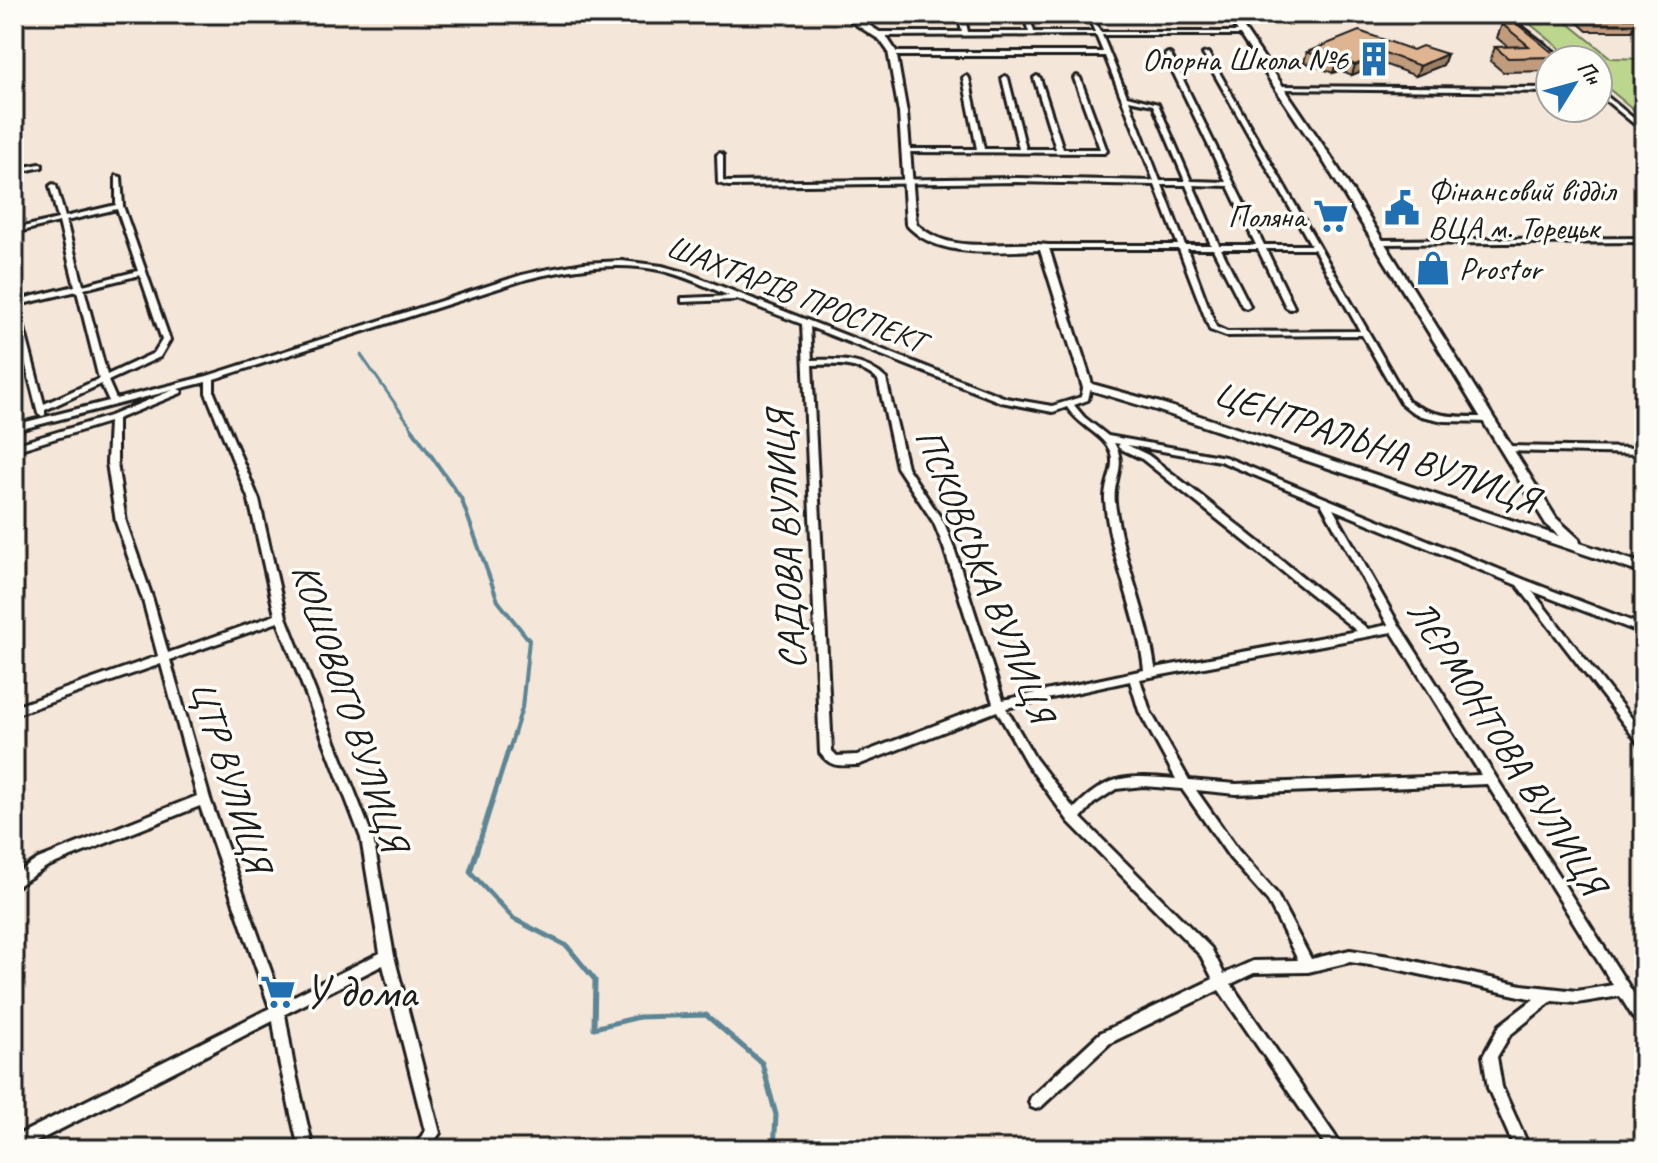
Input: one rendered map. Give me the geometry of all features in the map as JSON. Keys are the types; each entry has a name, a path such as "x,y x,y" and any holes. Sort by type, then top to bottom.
{"main road":[{"path":"846,14 846,20 892,52"},
{"path":"854,14 855,20 876,34 892,52 903,113 911,224 926,239 961,246 1044,247 1086,392"},
{"path":"1230,14 1380,242 1551,521 1584,550"},
{"name":"ЦЕНТРАЛЬНА ВУЛИЦЯ","path":"1086,392 1160,407 1644,569"},
{"path":"1528,531 1538,530 1551,521"}],"street":[{"path":"961,14 965,33"},
{"path":"1026,14 1032,33"},
{"path":"1090,14 1213,328 1226,334 1365,333"},
{"path":"1502,14 1541,44"},
{"path":"876,34 1242,33"},
{"path":"892,52 1107,54"},
{"path":"1206,54 1405,403 1431,418 1488,420"},
{"path":"1168,55 1290,307"},
{"path":"966,78 981,151"},
{"path":"1005,78 1023,151"},
{"path":"1037,78 1060,151"},
{"path":"905,151 1104,151 1077,78"},
{"path":"1279,88 1534,90"},
{"path":"1125,97 1155,104 1216,247 1246,306"},
{"path":"1614,105 1644,130"},
{"path":"720,155 718,178 728,184 906,181 1229,184"},
{"path":"14,171 40,166"},
{"path":"118,177 120,206 166,340 157,355 42,414 14,303 142,272"},
{"path":"53,186 104,381 113,401"},
{"path":"14,231 120,206"},
{"path":"1380,242 1644,240"},
{"path":"1044,247 1316,247"},
{"name":"ШАХТАРІВ ПРОСПЕКТ","path":"14,428 42,414 210,378 525,277 619,263 658,266 1004,400 1053,409 1070,405 1086,392"},
{"path":"685,300 740,298"},
{"name":"САДОВА ВУЛИЦЯ","path":"806,324 826,753 835,761 858,760 999,705"},
{"name":"ПСКОВСЬКА ВУЛИЦЯ","path":"807,363 852,362 872,369 882,379 902,467 939,523 999,705 1031,761 1073,818 1206,952 1221,981 1337,1149"},
{"name":"ШАХТАРІВ ПРОСПЕКТ","path":"14,448 113,418 210,378"},
{"name":"КОШОВОГО ВУЛИЦЯ","path":"210,378 210,393 254,500 281,617 367,838 387,956 433,1133 420,1149"},
{"path":"1070,405 1087,427 1145,457 1366,633"},
{"name":"ЦТР ВУЛИЦЯ","path":"113,418 112,463 121,522 148,600 204,799 278,1011 306,1149"},
{"path":"1109,439 1222,459 1521,583 1644,630"},
{"path":"1109,439 1116,455 1116,472 1109,490 1114,526 1147,643 1150,673"},
{"path":"1506,449 1644,451"},
{"name":"ЛЄРМОНТОВА ВУЛИЦЯ","path":"1324,501 1395,628 1624,989 1640,1008 1644,1022"},
{"path":"1521,583 1644,742"},
{"path":"14,711 281,617"},
{"path":"999,705 1150,673 1395,628"},
{"path":"1134,677 1145,711 1186,786 1234,854 1272,897 1308,966"},
{"path":"1073,818 1089,801 1113,785 1143,781 1236,789 1490,779"},
{"path":"14,882 42,863 204,799"},
{"path":"14,1145 387,956"},
{"path":"1036,1102 1105,1038 1253,967 1308,966 1350,956 1522,991 1577,997 1624,989"},
{"path":"1523,1149 1495,1088 1490,1056 1505,1030 1550,994"}],"green space":[{"path":"1518,14 1557,14 1594,44 1555,44"},
{"path":"1614,58 1644,59 1644,118 1614,93"}],"building":[{"path":"1588,14 1633,14 1638,18 1593,18"},
{"path":"1502,24 1517,24 1542,44 1534,44 1534,57 1508,58 1495,47 1529,46"},
{"path":"1359,31 1413,50 1422,46 1447,54 1420,66 1385,53 1355,65 1343,60 1336,63 1307,52"}],"waterway":[{"path":"361,355 415,432"},
{"path":"413,430 461,498 498,601 529,640 522,708 509,750"},
{"path":"509,748 470,872 514,919 567,946 595,980 594,1028 639,1017 706,1015 762,1063 776,1115 774,1149"}],"place":[{"name":"Опорна Школа №6","path":"1374,59"},
{"name":"Фінансовий відділ ВЦА м. Торецьк","path":"1402,208"},
{"name":"Поляна","path":"1331,216"},
{"name":"Prostor","path":"1433,268"},
{"name":"У дома","path":"278,992"}]}
